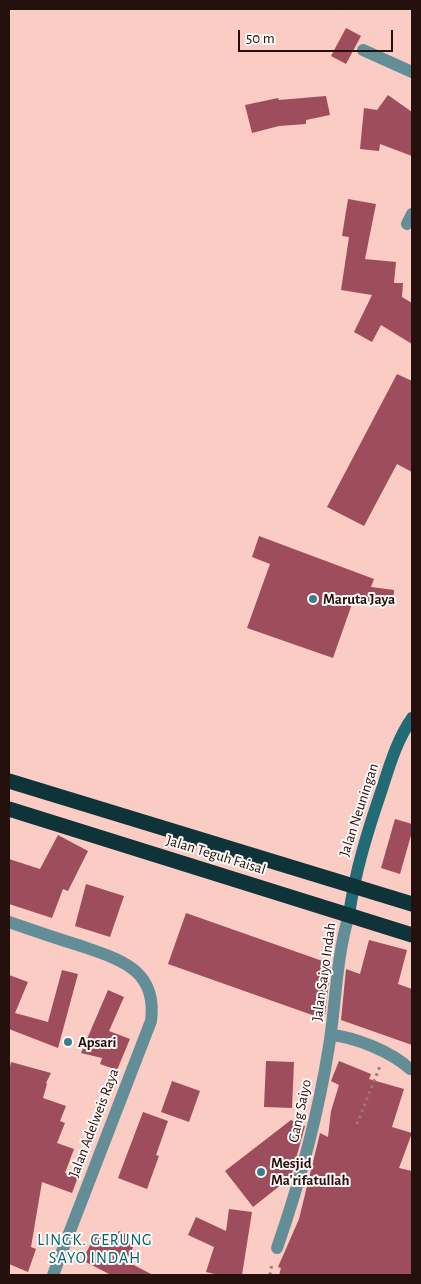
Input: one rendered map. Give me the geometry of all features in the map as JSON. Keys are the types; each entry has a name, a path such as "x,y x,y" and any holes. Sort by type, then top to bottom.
{"highway":[{"name":"Jalan Teguh Faisal","path":"9,781 144,824 412,904"},
{"path":"54,823 63,798"},
{"name":"Jalan Teguh Faisal","path":"9,809 412,935"}],"main road":[{"name":"Jalan Neuningan","path":"349,915 353,885 366,835 394,755 412,718"}],"street":[{"path":"363,50 412,72"},
{"name":"Jalan Saiyo Indah","path":"349,915 340,954 331,1035 352,1037 410,1069"},
{"name":"Jalan Adelweis Raya","path":"9,922 124,962 144,979 152,1004 151,1021 53,1275"},
{"name":"Gang Saiyo","path":"277,1248 307,1157 331,1035"}],"path":[{"path":"357,1124 384,1053"}],"building":[{"path":"346,28 361,36 346,64 331,56"},
{"path":"388,95 412,112 412,156 380,144 379,151 360,149 364,108 377,110"},
{"path":"326,96 330,115 306,120 306,124 279,126 252,133 245,105 278,98 279,100"},
{"path":"348,199 376,204 365,259 396,262 394,283 403,283 402,297 412,303 412,344 381,325 372,342 354,332 372,295 341,290 349,237 342,236"},
{"path":"397,374 412,381 412,472 397,464 364,526 327,507"},
{"path":"259,536 374,579 371,587 394,590 393,606 353,601 333,658 247,628 270,564 252,557"},
{"path":"395,819 412,824 412,832 400,874 381,868"},
{"path":"58,835 88,851 68,891 63,889 52,918 9,904 9,859 40,869"},
{"path":"86,884 124,896 110,937 75,926"},
{"path":"186,913 331,964 325,1015 316,1012 315,1016 168,964"},
{"path":"369,940 407,950 398,984 412,989 412,1045 341,1020 346,969 360,974"},
{"path":"62,970 78,974 58,1048 9,1029 9,975 28,982 15,1013 48,1022"},
{"path":"108,990 124,997 109,1031 130,1039 117,1070 100,1064 102,1058 81,1053"},
{"path":"266,1061 294,1062 292,1108 264,1107"},
{"path":"339,1061 371,1074 369,1079 404,1089 392,1127 412,1133 399,1168 412,1171 412,1275 279,1275 281,1268 278,1267 299,1219 320,1133 328,1137 331,1111 339,1085 331,1081"},
{"path":"11,1062 51,1073 46,1083 43,1098 66,1106 60,1121 65,1123 57,1143 74,1149 65,1173 78,1177 72,1193 42,1182 31,1247 36,1249 28,1272 9,1264 9,1072"},
{"path":"172,1081 200,1091 189,1122 161,1112"},
{"path":"143,1112 168,1121 156,1155 159,1156 147,1189 118,1178"},
{"name":"Mesjid Ma'rifatullah","path":"291,1120 305,1126 291,1177 253,1207 225,1171"},
{"path":"229,1209 252,1212 242,1275 219,1275 206,1272 214,1247 188,1235 196,1217 226,1231"},
{"path":"119,1231 137,1240 126,1261 153,1275 111,1275 82,1260 97,1233 113,1242"}],"place":[{"name":"Maruta Jaya","path":"313,599"},
{"name":"Apsari","path":"68,1042"},
{"name":"Mesjid Ma'rifatullah","path":"261,1172"}],"district":[{"name":"LINGK. GERUNG SAYO INDAH","path":"95,1249"}]}
